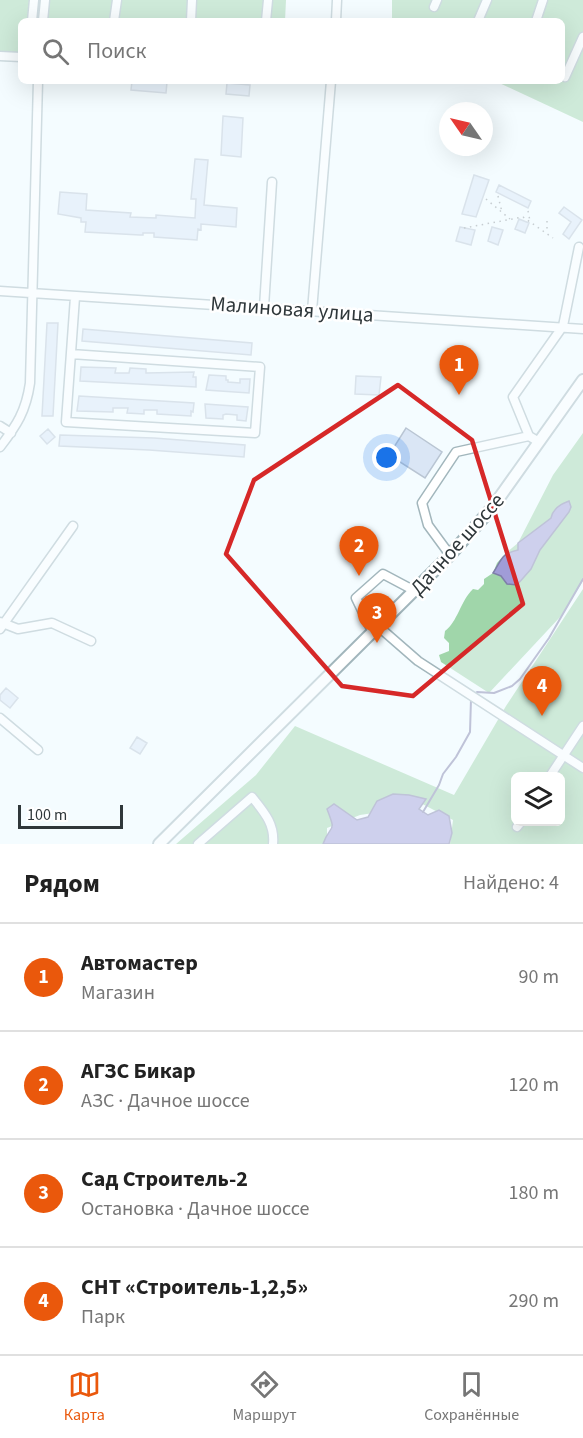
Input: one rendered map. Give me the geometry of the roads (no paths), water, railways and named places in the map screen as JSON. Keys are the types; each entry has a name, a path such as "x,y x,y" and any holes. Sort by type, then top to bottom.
{"main road":[{"name":"Дачное шоссе","path":"159,844 450,555 492,508 534,439 583,380"}],"street":[{"path":"32,18 34,0"},
{"path":"43,18 45,0"},
{"path":"114,18 117,0"},
{"path":"191,18 192,0"},
{"path":"266,18 268,0"},
{"path":"336,18 337,0"},
{"path":"478,18 487,0"},
{"path":"537,18 543,0"},
{"path":"565,77 583,37"},
{"path":"0,56 18,57"},
{"path":"0,447 26,406 30,383 38,84"},
{"path":"312,310 331,84"},
{"path":"264,307 272,182"},
{"path":"450,555 428,525 422,503 456,452 534,439 513,398 563,326 579,247"},
{"name":"Малиновая улица","path":"0,291 583,328"},
{"path":"71,354 260,367 255,433 66,422 75,297"},
{"path":"0,426 11,433"},
{"path":"73,526 1,625 18,629 52,623 91,641"},
{"path":"415,591 383,574 356,598 376,630 583,768"},
{"path":"0,718 38,750"},
{"path":"553,772 583,726"},
{"path":"198,844 252,797 268,817 273,829 273,844"}],"waterway":[{"path":"473,695 477,692 494,693 512,686 520,679 549,638 583,579"},
{"path":"423,812 443,774 470,732 471,699"}],"place":[{"name":"Автомастер","path":"459,395"},
{"name":"АГЗС Бикар","path":"359,576"},
{"name":"Сад Строитель-2","path":"377,643"},
{"name":"СНТ «Строитель-1,2,5»","path":"542,716"}]}
